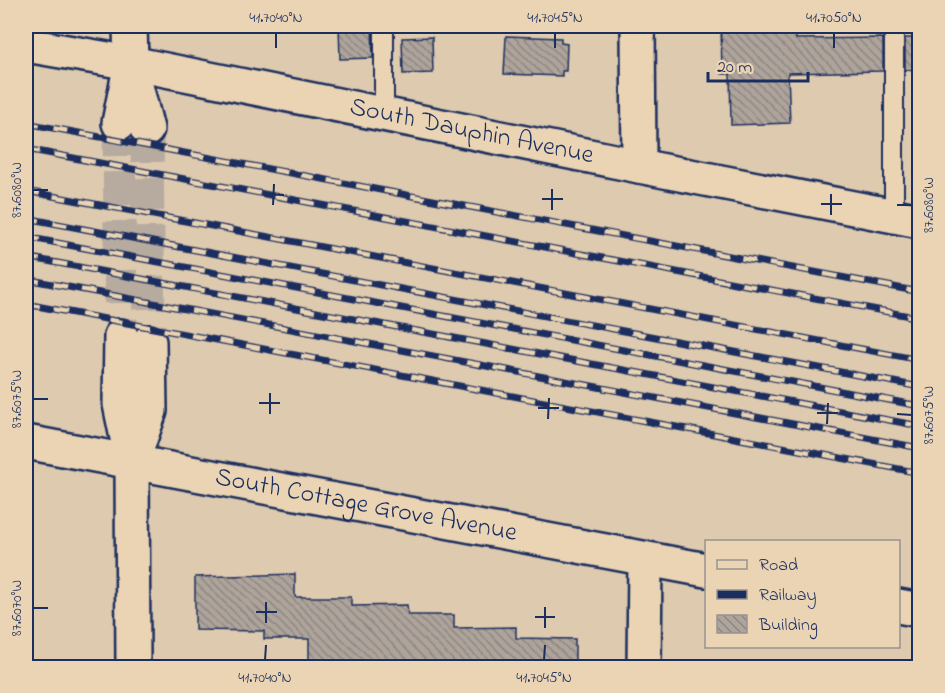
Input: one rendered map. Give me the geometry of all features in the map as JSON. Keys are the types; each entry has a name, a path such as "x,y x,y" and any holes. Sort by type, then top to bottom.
{"street":[{"path":"130,26 133,126"},
{"path":"638,26 639,166"},
{"name":"South Dauphin Avenue","path":"26,45 131,63 907,218"},
{"path":"133,668 132,462 120,404 135,339"},
{"name":"South Cottage Grove Avenue","path":"26,442 705,570"},
{"path":"644,668 645,559"},
{"path":"900,606 920,610"}],"lane":[{"path":"384,26 384,115"},
{"path":"894,26 907,218"}],"building":[{"path":"339,26 372,26 373,58 340,59"},
{"path":"721,26 796,26 796,39 883,38 883,71 788,73 790,123 731,125 730,74 722,74"},
{"path":"506,36 561,38 561,43 567,44 566,71 562,71 562,76 504,74"},
{"path":"432,37 433,73 403,74 402,38"},
{"path":"905,38 920,38 920,69 905,70"},
{"path":"295,574 295,597 351,597 351,606 407,605 408,615 454,615 454,628 516,627 516,638 575,639 575,668 309,667 309,639 264,639 264,631 195,630 195,577"}],"tunnel":[{"path":"119,123 121,336"},
{"path":"147,129 149,342"}],"railway":[{"path":"26,123 920,292"},
{"path":"26,149 920,318"},
{"path":"26,191 920,360"},
{"path":"26,218 920,387"},
{"path":"26,237 920,406"},
{"path":"26,257 920,426"},
{"path":"26,279 920,448"},
{"path":"26,304 920,473"}]}
